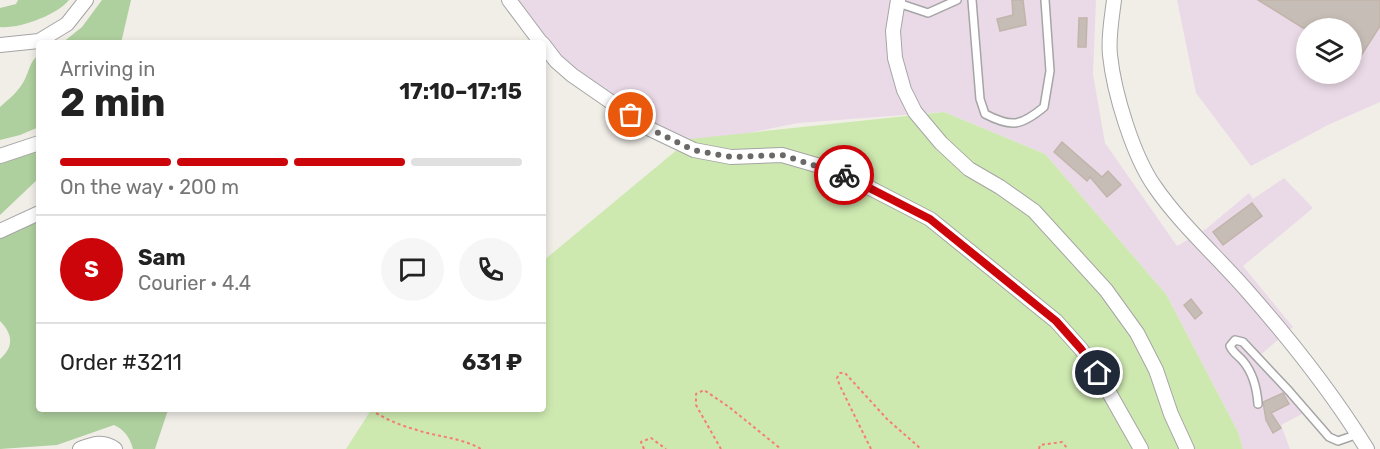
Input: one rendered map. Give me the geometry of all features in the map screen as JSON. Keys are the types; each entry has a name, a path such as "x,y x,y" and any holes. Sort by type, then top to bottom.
{"street":[{"path":"41,40 67,24 86,0"},
{"path":"509,0 540,40"},
{"path":"1114,0 1110,53 1120,106 1154,186 1178,216 1250,293 1317,375 1367,449"},
{"path":"898,2 893,31 895,58 904,90 915,112 941,143 969,169 1034,211 1106,290 1137,333 1156,370 1171,414 1187,449"},
{"path":"0,45 36,41"},
{"path":"546,48 556,61 572,75 650,129 693,150 731,157 782,155 837,171 930,219 1013,285 1069,335 1098,373 1141,449"},
{"path":"0,156 36,144"},
{"path":"0,231 36,214"},
{"path":"80,449 95,443 110,445 116,449"}],"lane":[{"path":"898,2 928,13 957,0"},
{"path":"972,0 980,99 985,114 1006,124 1027,121 1044,107 1050,71 1045,0"},
{"path":"1258,404 1257,390 1244,362 1230,346 1234,340 1243,342 1329,437 1338,441 1347,440 1358,434"}],"path":[{"path":"871,449 840,386 837,378 840,373 845,373 887,419 921,449"},
{"path":"721,449 696,405 696,394 704,390 781,449"},
{"path":"374,412 415,430 448,436 481,449"},
{"path":"644,449 641,442 651,438 666,449"},
{"path":"1039,449 1040,445 1062,442 1068,449"}],"shaded area":[{"path":"517,0 1096,0 1093,74 1105,143 1177,246 1206,229 1249,193 1253,199 1284,178 1313,208 1243,266 1293,327 1257,358 1302,414 1281,425 1290,449 1243,449 1238,432 1166,294 1045,154 944,112 798,123 719,139 690,139 635,114 567,65"},
{"path":"1177,0 1380,0 1380,102 1328,125 1251,166 1196,93"}],"green space":[{"path":"18,0 69,0 56,11 37,20 17,26 0,27 0,8 16,4"},
{"path":"102,0 131,0 122,40 66,40 82,27"},
{"path":"36,57 36,128 0,140 0,107 19,89"},
{"path":"944,112 1045,154 1166,294 1238,432 1243,449 346,449 370,412 546,412 546,259 690,139"},
{"path":"36,151 36,181 0,215 0,164"},
{"path":"36,221 36,412 167,412 155,449 133,449 127,435 114,425 57,445 0,449 0,359 8,350 10,340 0,321 0,237"}],"building":[{"path":"1012,0 1023,0 1026,25 1000,31 997,19 1013,15"},
{"path":"1258,0 1380,0 1380,26 1362,54 1362,18 1296,18 1296,24"},
{"path":"1079,18 1087,18 1086,47 1078,47"},
{"path":"1062,142 1102,177 1108,171 1121,185 1107,197 1090,177 1087,181 1054,152"},
{"path":"1252,203 1262,216 1223,245 1213,232"},
{"path":"1191,299 1202,313 1195,319 1184,305"},
{"path":"1283,393 1289,404 1271,413 1281,428 1273,433 1266,420 1263,402"}],"way so far":[{"path":"631,115 650,129 693,150 731,157 782,155 844,175"}],"route":[{"path":"844,175 930,219 1056,321 1081,349 1098,373"}]}
